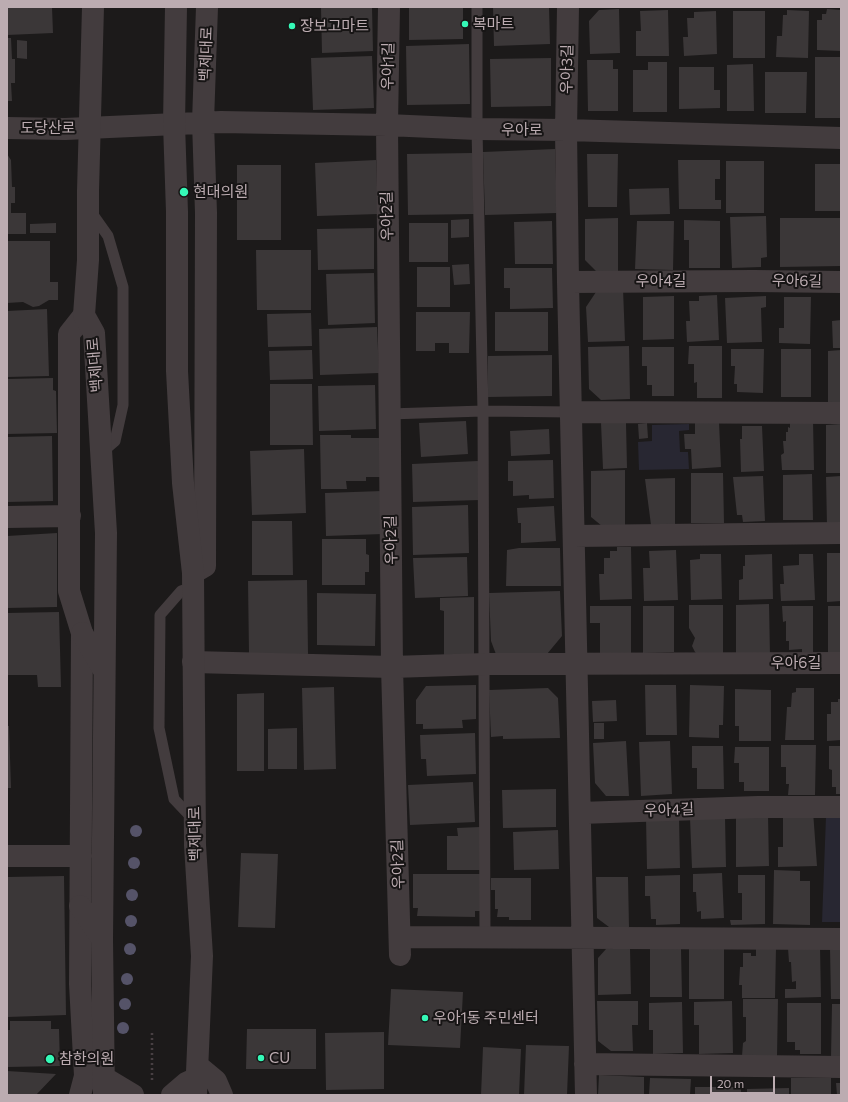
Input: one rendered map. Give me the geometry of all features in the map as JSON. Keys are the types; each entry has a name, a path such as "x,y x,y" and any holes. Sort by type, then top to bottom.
{"street":[{"path":"81,709 103,673 82,633 69,591 69,334 84,314 88,260 93,7"},
{"name":"백제대로","path":"176,7 174,124 177,212 177,371 183,483 193,580 195,821 202,956 197,1080"},
{"name":"백제대로","path":"193,580 205,566 206,213 203,122 207,7"},
{"name":"우아1길","path":"386,125 389,7"},
{"name":"우아3길","path":"566,130 568,7"},
{"name":"우아로","path":"174,124 203,122 386,125 477,129 566,130 841,138"},
{"name":"도당산로","path":"7,128 90,128 174,124"},
{"name":"우아2길","path":"386,125 392,667 400,946 485,938"},
{"path":"566,130 586,1095"},
{"name":"우아4길","path":"568,282 754,281"},
{"name":"우아6길","path":"754,281 841,282"},
{"name":"백제대로","path":"84,314 94,333 106,533 103,673 102,942 104,1086"},
{"path":"572,412 752,414 841,413"},
{"path":"7,516 70,516"},
{"path":"574,536 841,533"},
{"path":"80,1095 85,1076 80,984 82,633"},
{"path":"193,662 392,667 485,664 577,664"},
{"name":"우아6길","path":"577,664 841,663"},
{"name":"우아4길","path":"580,813 758,807 841,807"},
{"path":"7,856 81,856"},
{"path":"80,906 102,942"},
{"path":"485,938 841,939"},
{"name":"백제대로","path":"80,984 102,942"},
{"path":"585,1064 841,1067"},
{"path":"172,1095 186,1083 197,1080 216,1081 222,1095"},
{"path":"104,1086 143,1091"}],"lane":[{"path":"477,7 477,129 484,411 485,938"},
{"path":"88,209 108,236 123,287 123,405 115,441 101,453"},
{"path":"389,414 484,411 572,412"},
{"path":"193,580 160,615 159,728 174,799 195,821"}],"path":[{"path":"143,1091 152,1033"}],"shaded area":[{"path":"689,424 689,430 679,431 680,452 688,452 689,469 639,470 638,442 652,441 652,425"},
{"path":"826,816 841,816 841,922 822,922"}],"building":[{"path":"7,7 52,7 53,33 7,35"},
{"path":"321,7 372,7 373,51 322,53"},
{"path":"409,7 463,7 463,39 409,40"},
{"path":"493,7 549,7 550,44 494,46"},
{"path":"619,9 620,53 590,54 589,21 599,10"},
{"path":"827,9 841,10 841,51 817,50 817,20 822,20 822,14 826,14"},
{"path":"668,10 669,56 636,56 636,31 641,31 640,11"},
{"path":"787,10 809,11 808,58 776,57 777,36 782,36 783,15 787,15"},
{"path":"716,11 717,54 684,56 683,37 688,37 687,18 694,18 694,12"},
{"path":"733,11 765,11 765,58 733,58"},
{"path":"7,38 11,38 12,59 15,59 15,83 11,83 12,101 7,101"},
{"path":"17,40 27,41 27,59 17,58"},
{"path":"469,44 470,104 407,105 406,46"},
{"path":"372,56 374,108 313,110 311,58"},
{"path":"815,57 841,57 841,118 815,118"},
{"path":"551,58 551,106 491,107 490,59"},
{"path":"587,60 613,60 613,69 618,69 618,111 588,111"},
{"path":"648,62 667,62 667,112 633,112 633,70 648,70"},
{"path":"753,64 754,111 727,111 727,65"},
{"path":"679,67 714,67 714,90 720,90 720,108 679,109"},
{"path":"765,72 807,72 806,113 765,113"},
{"path":"555,149 557,213 485,215 483,152"},
{"path":"473,153 474,214 408,215 407,154"},
{"path":"7,154 11,160 12,187 15,187 15,203 11,203 11,213 26,213 26,234 7,234"},
{"path":"587,154 618,154 617,207 588,207"},
{"path":"376,160 378,214 317,216 315,163"},
{"path":"678,160 720,160 720,179 715,179 715,200 721,200 721,209 679,209"},
{"path":"726,161 764,161 764,213 726,213"},
{"path":"815,164 841,164 841,211 815,211"},
{"path":"237,165 281,165 281,240 237,240"},
{"path":"669,188 670,214 630,215 629,189"},
{"path":"766,216 767,257 761,258 761,267 732,268 730,217"},
{"path":"618,218 618,271 596,271 585,260 585,219"},
{"path":"780,218 841,218 841,266 780,267"},
{"path":"469,219 469,237 451,238 451,220"},
{"path":"684,220 720,221 720,268 689,268 689,240 684,240"},
{"path":"552,221 553,264 515,264 514,222"},
{"path":"637,221 674,221 673,270 635,269"},
{"path":"56,223 56,233 30,233 30,224"},
{"path":"409,223 448,223 448,262 409,262"},
{"path":"374,228 374,269 318,270 317,229"},
{"path":"7,241 50,241 50,282 58,282 58,300 49,300 39,306 33,307 23,302 7,303"},
{"path":"256,250 311,250 311,310 257,310"},
{"path":"469,264 470,284 454,285 452,265"},
{"path":"417,267 450,267 450,307 417,307"},
{"path":"504,268 552,268 553,308 510,309 510,288 504,288"},
{"path":"374,273 375,323 328,325 326,274"},
{"path":"623,288 625,341 588,342 586,307 598,289"},
{"path":"717,295 719,340 687,342 686,321 690,321 689,301 699,301 699,296"},
{"path":"674,296 674,339 643,340 643,297"},
{"path":"766,296 766,307 761,308 762,342 727,343 725,298"},
{"path":"784,297 811,297 810,344 779,343 779,328 784,328"},
{"path":"47,309 49,376 7,377 7,311"},
{"path":"416,312 470,312 469,353 449,353 449,343 435,343 435,351 416,351"},
{"path":"495,312 548,312 548,351 495,351"},
{"path":"311,313 312,346 268,347 267,314"},
{"path":"841,320 841,348 833,348 832,321"},
{"path":"377,327 379,373 320,375 319,329"},
{"path":"629,346 630,399 601,400 589,389 588,347"},
{"path":"689,346 722,346 722,398 697,398 697,382 694,383 694,364 688,364"},
{"path":"642,347 674,347 674,396 652,396 652,385 647,385 647,366 642,366"},
{"path":"731,349 764,349 763,393 737,392 737,384 734,384 735,366 731,366"},
{"path":"781,349 811,349 811,397 781,397"},
{"path":"312,350 313,379 270,380 269,351"},
{"path":"841,350 841,402 828,402 828,351"},
{"path":"552,355 552,396 488,397 488,356"},
{"path":"53,378 53,390 56,391 57,433 7,434 7,379"},
{"path":"270,384 312,384 313,445 270,445"},
{"path":"375,385 376,429 319,431 318,386"},
{"path":"790,420 813,420 814,470 782,470 781,455 784,453 783,441 786,441 786,432 788,432 788,427 790,428"},
{"path":"466,421 468,454 421,457 419,423"},
{"path":"719,422 721,467 692,469 691,449 685,449 684,434 695,434 695,423"},
{"path":"601,423 626,423 627,468 603,469"},
{"path":"647,423 648,438 639,439 638,424"},
{"path":"841,424 841,473 826,473 826,425"},
{"path":"742,426 762,426 764,471 741,472 740,439 742,439"},
{"path":"549,429 550,454 511,456 510,431"},
{"path":"320,435 351,435 351,438 381,438 381,477 366,477 366,481 346,481 347,489 321,489"},
{"path":"52,436 53,501 7,502 7,437"},
{"path":"304,449 306,513 252,515 250,451"},
{"path":"553,460 554,498 529,499 529,495 513,496 513,481 508,481 508,461"},
{"path":"478,461 480,500 413,502 412,464"},
{"path":"625,470 625,526 602,526 591,517 591,471"},
{"path":"691,473 723,473 724,523 691,523"},
{"path":"812,474 813,520 783,520 783,475"},
{"path":"763,476 765,521 743,522 742,515 737,515 733,477"},
{"path":"841,476 841,526 827,526 826,477"},
{"path":"675,478 675,524 651,525 645,479"},
{"path":"382,491 383,534 326,536 325,493"},
{"path":"468,505 469,553 413,555 412,507"},
{"path":"554,506 556,541 521,543 521,523 518,523 517,508"},
{"path":"252,521 292,521 293,575 252,575"},
{"path":"57,533 57,607 7,608 7,536"},
{"path":"322,539 366,539 366,554 369,555 369,572 365,572 365,585 322,585"},
{"path":"617,547 631,547 632,599 600,600 599,574 604,574 604,558 610,558 610,551 617,551"},
{"path":"519,548 560,548 561,586 506,586 507,550"},
{"path":"676,550 678,600 644,601 643,568 650,568 649,551"},
{"path":"827,553 841,553 841,601 827,602"},
{"path":"700,554 721,554 722,599 691,600 690,560 700,559"},
{"path":"772,554 773,599 739,600 739,580 743,579 745,555"},
{"path":"799,554 813,554 815,600 781,601 780,584 784,584 783,566 799,565"},
{"path":"467,557 468,596 415,598 413,558"},
{"path":"307,580 308,654 249,654 248,581"},
{"path":"560,591 562,636 547,654 497,657 491,641 489,593"},
{"path":"317,593 376,594 375,646 317,645"},
{"path":"474,597 474,654 444,655 444,611 440,610 440,598"},
{"path":"769,604 770,656 736,656 736,605"},
{"path":"689,605 723,605 723,653 699,656 695,652 692,646 695,638 689,628"},
{"path":"590,606 631,606 631,656 600,656 600,623 590,623"},
{"path":"643,606 674,606 674,652 643,653"},
{"path":"782,606 813,606 813,652 802,653 802,649 789,650 789,641 786,641 786,621 783,622"},
{"path":"828,606 841,606 841,652 828,652"},
{"path":"59,612 61,687 38,687 37,675 7,675 7,613"},
{"path":"476,685 476,719 462,720 463,728 423,729 423,724 416,724 416,700 426,686"},
{"path":"645,685 676,685 677,735 646,735"},
{"path":"690,685 724,686 723,725 719,725 719,738 689,737"},
{"path":"334,687 336,769 304,770 302,688"},
{"path":"548,688 558,698 560,738 503,739 503,736 491,737 489,690"},
{"path":"796,688 814,688 814,740 785,740 787,707 791,707 792,693 796,692"},
{"path":"735,689 771,690 771,741 739,741 739,726 735,726"},
{"path":"264,693 264,771 237,771 237,694"},
{"path":"838,699 841,699 841,740 827,741 827,714 831,714 831,702 838,702"},
{"path":"616,700 617,721 593,722 592,701"},
{"path":"594,723 604,723 604,739 594,739"},
{"path":"7,726 9,726 11,788 7,788"},
{"path":"297,728 297,769 268,769 268,729"},
{"path":"475,733 476,774 427,776 426,759 421,759 420,735"},
{"path":"626,741 629,796 606,796 595,783 593,743"},
{"path":"670,741 672,794 641,796 639,742"},
{"path":"781,745 816,745 815,795 788,795 789,784 786,784 786,767 781,767"},
{"path":"692,746 723,746 724,789 697,789 697,768 692,768"},
{"path":"829,746 841,746 841,794 836,794 836,787 832,787 832,770 829,769"},
{"path":"735,747 769,747 769,791 744,791 744,782 739,782 739,763 734,763"},
{"path":"473,782 475,822 410,825 408,785"},
{"path":"556,789 556,827 503,828 502,790"},
{"path":"783,811 813,811 817,866 778,867 778,847 783,847"},
{"path":"736,815 768,815 769,866 736,867"},
{"path":"679,817 680,868 647,869 646,818"},
{"path":"725,817 726,867 692,868 690,818"},
{"path":"480,827 480,870 447,870 447,836 458,836 457,828"},
{"path":"558,830 559,869 514,870 513,832"},
{"path":"241,853 278,854 275,928 238,927"},
{"path":"774,870 800,871 800,881 810,881 810,925 773,924"},
{"path":"722,873 724,918 701,919 701,911 697,912 696,892 693,892 693,874"},
{"path":"413,874 480,874 480,911 475,911 475,917 417,916 418,908 413,908"},
{"path":"680,875 680,924 656,925 656,919 651,919 650,896 645,896 645,876"},
{"path":"738,875 765,875 765,924 731,925 730,920 742,920 742,893 738,893"},
{"path":"64,876 66,1015 7,1017 7,877"},
{"path":"596,877 628,877 629,927 609,927 597,918"},
{"path":"491,878 531,878 531,920 509,920 509,917 497,917 498,909 495,909 495,890 491,890"},
{"path":"820,947 821,997 785,998 785,989 796,989 796,981 792,982 791,962 789,962 788,948"},
{"path":"630,948 631,994 598,995 598,958 606,949"},
{"path":"776,948 775,998 742,998 742,985 739,985 740,967 743,967 743,953 751,953 751,956 756,956 756,949"},
{"path":"650,949 681,949 682,997 650,997"},
{"path":"689,949 724,949 724,999 689,999"},
{"path":"830,949 841,949 841,999 831,999"},
{"name":"우아1동 주민센터","path":"391,989 463,992 460,1048 388,1045"},
{"path":"743,999 778,999 777,1057 742,1056 743,1043 746,1041 746,1017 743,1017"},
{"path":"597,1001 638,1001 638,1025 632,1025 633,1051 611,1051 598,1041"},
{"path":"732,1001 733,1053 699,1054 699,1025 694,1025 694,1002"},
{"path":"682,1002 683,1053 653,1054 653,1030 649,1030 649,1003"},
{"path":"787,1003 821,1003 821,1054 800,1054 800,1050 795,1050 795,1042 787,1042"},
{"path":"832,1004 841,1004 841,1057 831,1057"},
{"path":"10,1021 51,1021 51,1029 59,1029 60,1066 7,1067 7,1030 10,1030"},
{"path":"247,1029 316,1029 316,1069 246,1069"},
{"path":"384,1032 384,1089 326,1090 325,1033"},
{"path":"526,1045 569,1046 567,1095 524,1095"},
{"path":"483,1047 521,1049 519,1095 481,1095"},
{"path":"7,1071 56,1074 36,1095 7,1095"},
{"path":"599,1075 644,1077 644,1095 598,1095"},
{"path":"650,1078 691,1079 690,1095 649,1095"},
{"path":"791,1078 831,1078 831,1095 791,1095"},
{"path":"836,1083 841,1083 841,1095 837,1095"},
{"path":"695,1087 741,1087 741,1095 695,1095"},
{"path":"789,1088 789,1095 747,1095 747,1089"}],"place":[{"name":"복마트","path":"465,24"},
{"name":"장보고마트","path":"292,26"},
{"name":"현대의원","path":"184,192"},
{"name":"우아1동 주민센터","path":"425,1018"},
{"name":"CU","path":"261,1058"},
{"name":"참한의원","path":"50,1059"}]}
